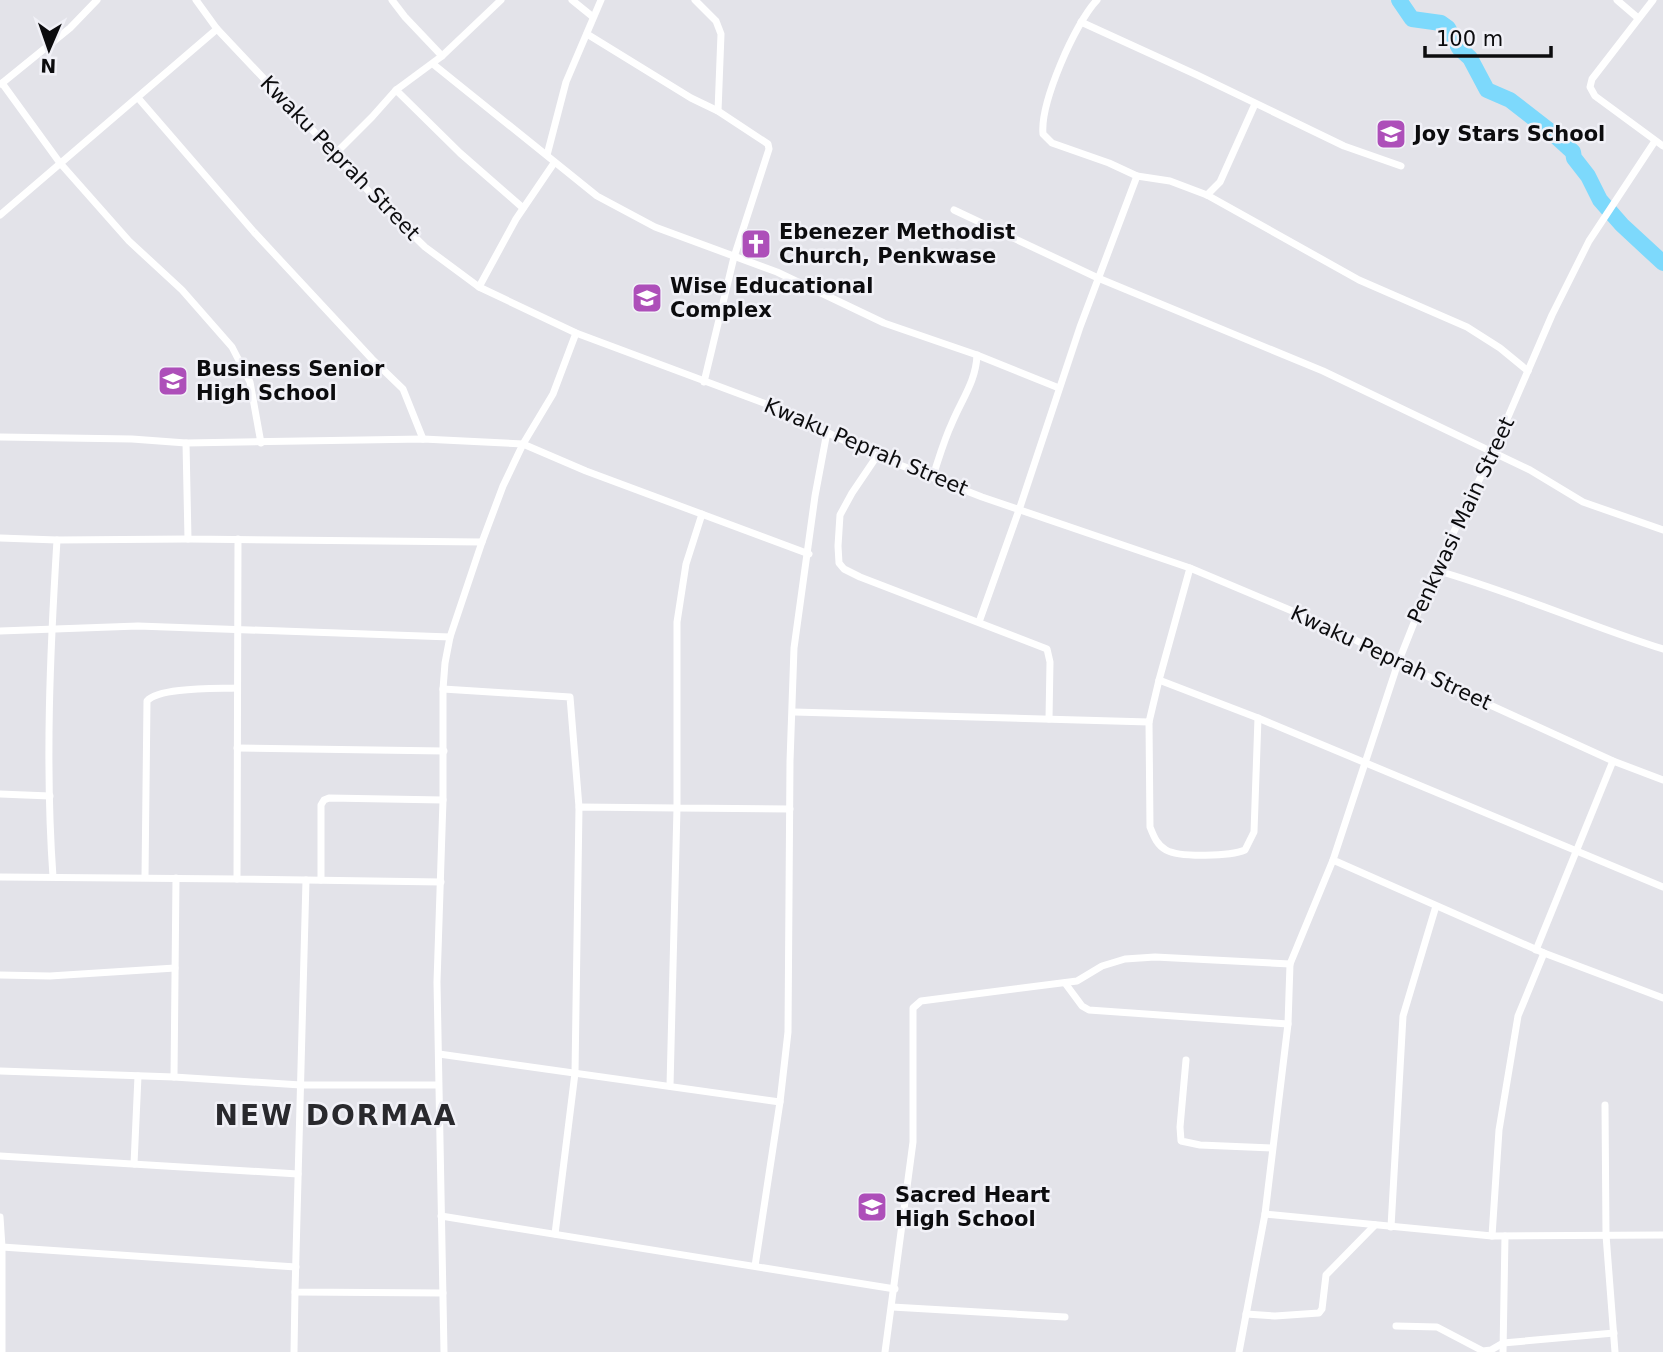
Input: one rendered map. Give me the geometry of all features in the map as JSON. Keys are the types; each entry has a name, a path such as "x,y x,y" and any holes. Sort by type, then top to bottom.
{"street":[{"path":"97,0 70,28 1,84 60,163 129,241 182,290 232,347 250,382 261,443"},
{"name":"Kwaku Peprah Street","path":"196,0 218,30 373,196 425,247 480,287 576,333 769,405 877,456 1019,510 1190,568 1335,629 1398,663 1613,761 1663,780"},
{"path":"392,0 404,18 442,56"},
{"path":"335,153 396,90 433,64 500,0"},
{"path":"572,0 593,17"},
{"path":"547,155 566,82 601,0"},
{"path":"695,0 716,21 720,34 718,111"},
{"path":"1085,0 1089,9"},
{"path":"1097,0 1081,22 1060,67 1045,110 1043,134 1052,143 1138,176 1170,181 1207,195 1359,280 1467,327 1500,348 1528,371"},
{"path":"1617,0 1638,18"},
{"path":"1653,0 1592,79 1590,88 1595,96 1663,146"},
{"path":"1081,22 1344,146 1401,166"},
{"path":"0,215 218,30"},
{"path":"587,34 691,98 718,111 768,144 769,149 734,257 704,382"},
{"path":"433,64 597,197 631,215 655,227 777,272 884,323 977,355 1059,388"},
{"path":"396,90 475,167 523,208"},
{"path":"139,99 254,232 372,359 404,389 423,439"},
{"path":"1207,195 1220,182 1255,104"},
{"name":"Penkwasi Main Street","path":"1290,964 1333,860 1398,663 1435,570 1492,454 1589,241 1655,141"},
{"path":"480,287 523,208 554,163"},
{"path":"979,622 1098,278 1138,176"},
{"path":"954,210 1098,278 1323,371 1530,470 1583,502 1663,530"},
{"path":"444,1352 437,982 443,800 443,689 450,637 482,542 523,444 553,394 576,333"},
{"path":"933,476 950,427 971,387 977,355"},
{"path":"755,1266 788,1032 794,648 815,496 827,432"},
{"path":"0,438 132,439 186,443 423,439 523,444 809,554"},
{"path":"186,443 188,539"},
{"path":"877,456 840,515 839,563 844,569 860,577 1046,649 1050,662 1049,719"},
{"path":"670,1086 677,808 677,622 687,564 702,514"},
{"path":"0,538 482,542"},
{"path":"237,879 238,539"},
{"path":"53,877 50,796 51,630 57,540"},
{"path":"1190,568 1149,722 1150,827 1157,842 1168,852 1189,855 1238,853 1245,850 1254,832 1258,718"},
{"path":"1435,570 1586,621 1627,639 1663,649"},
{"path":"0,631 138,626 450,637"},
{"path":"1159,680 1258,718 1663,887"},
{"path":"145,877 147,701 150,697 166,692 237,688"},
{"path":"443,689 570,697 579,807 575,1073 555,1234"},
{"path":"793,712 1149,722"},
{"path":"237,748 444,751"},
{"path":"1536,950 1613,761"},
{"path":"0,794 50,796"},
{"path":"321,880 321,805 324,800 443,800"},
{"path":"579,807 790,809"},
{"path":"1333,860 1536,950 1663,998"},
{"path":"0,877 441,882"},
{"path":"174,1077 176,878"},
{"path":"294,1352 306,880"},
{"path":"1391,1227 1403,1016 1436,906"},
{"path":"1492,1236 1499,1130 1518,1016 1544,953"},
{"path":"885,1352 912,1142 913,1008 922,1001 1076,981 1102,966 1125,959 1145,957 1290,964 1288,1024 1265,1214 1239,1352"},
{"path":"0,975 50,976 175,968"},
{"path":"1065,983 1082,1006 1089,1010 1288,1024"},
{"path":"439,1054 780,1102"},
{"path":"1186,1060 1181,1140 1200,1145 1272,1148"},
{"path":"0,1071 301,1085 438,1085"},
{"path":"134,1164 138,1076"},
{"path":"1605,1105 1606,1235 1615,1352"},
{"path":"0,1156 298,1174"},
{"path":"1265,1214 1492,1236 1663,1235"},
{"path":"442,1216 895,1289"},
{"path":"0,1217 2,1352"},
{"path":"1246,1314 1275,1316 1319,1313 1322,1309 1326,1275 1375,1225"},
{"path":"1503,1348 1505,1236"},
{"path":"2,1247 296,1267"},
{"path":"295,1293 443,1293"},
{"path":"892,1307 1065,1317"},
{"path":"1396,1326 1437,1327 1483,1351 1614,1333"}],"waterway":[{"path":"1399,0 1412,19 1441,23 1448,28 1459,48 1470,58 1487,90 1510,100 1573,152 1600,200 1622,225 1663,263"}],"place":[{"name":"Joy Stars School","path":"1391,134"},
{"name":"Ebenezer Methodist Church, Penkwase","path":"756,244"},
{"name":"Wise Educational Complex","path":"647,298"},
{"name":"Business Senior High School","path":"173,381"},
{"name":"Sacred Heart High School","path":"872,1207"}],"district":[{"name":"NEW DORMAA","path":"336,1115"}]}
